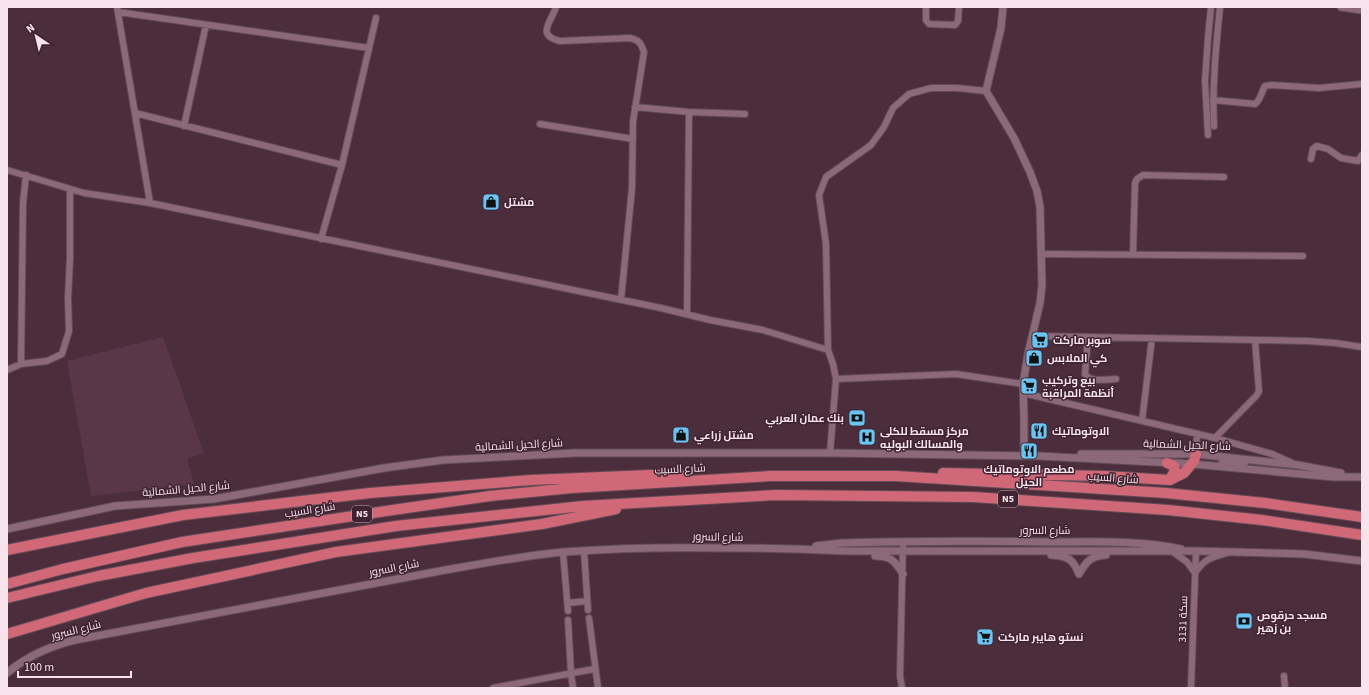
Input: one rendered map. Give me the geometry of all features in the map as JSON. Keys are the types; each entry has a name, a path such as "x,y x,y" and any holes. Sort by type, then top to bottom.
{"highway":[{"path":"896,476 909,472 917,472 1105,476 1170,480 1184,473 1194,459"},
{"path":"1168,463 1174,466 1175,470 1170,480"},
{"path":"7,550 183,515 370,493 531,480 643,475 771,476"},
{"name":"شارع السيب","path":"7,584 63,569 182,542 490,496 572,488 771,476 896,476 1166,493 1265,503 1362,517"},
{"name":"N5","path":"7,598 98,576 193,558 396,526 583,506 776,495 973,497 1168,510 1262,520 1362,535"},
{"path":"7,634 146,593 336,552 542,524 653,502"}],"street":[{"path":"556,7 547,23 548,36 552,39 560,41 630,38 638,40 642,44 644,52 633,122 632,188 621,300"},
{"path":"926,7 926,20 929,24 950,26 955,25 958,21 959,7"},
{"path":"1003,7 1000,33 986,91 1014,138 1037,191 1040,207 1042,285 1040,303 1023,384 1024,456"},
{"path":"1208,135 1205,81 1211,7"},
{"path":"1214,126 1213,100 1215,51 1220,7"},
{"path":"1340,7 1362,10"},
{"path":"150,203 117,9 206,24 369,48"},
{"path":"321,239 342,165 376,18"},
{"path":"184,126 206,24"},
{"path":"1213,100 1256,104 1259,101 1261,92 1265,86 1272,85 1319,88 1362,84"},
{"path":"830,453 836,379 828,350 826,244 819,195 826,177 872,145 884,127 893,108 909,94 931,88 957,88 986,91"},
{"path":"635,106 689,112 745,114"},
{"path":"687,314 689,112"},
{"path":"135,113 342,165"},
{"path":"540,124 632,139"},
{"path":"1311,160 1313,149 1317,146 1328,149 1341,158 1358,161 1362,155"},
{"path":"7,170 84,193 150,203 621,300 763,330 828,350"},
{"path":"21,364 23,203 26,175"},
{"path":"1132,254 1135,183 1137,178 1143,176 1224,177"},
{"path":"7,370 21,364 47,361 62,354 69,331 68,298 70,258 70,189"},
{"path":"1041,254 1302,256"},
{"path":"1032,336 1255,340 1335,343 1362,347"},
{"path":"1088,337 1085,374 1087,378 1091,380 1116,379"},
{"path":"1142,421 1152,338"},
{"path":"1215,438 1257,395 1259,391 1255,340"},
{"path":"836,379 956,374 1023,384"},
{"path":"1023,394 1215,438 1272,454 1298,465"},
{"path":"1194,459 1197,434"},
{"name":"شارع الحيل الشمالية","path":"7,529 115,506 214,499 384,468 443,460 575,453 830,453 1039,456 1168,463 1194,459 1334,477 1359,477"},
{"name":"شارع الحيل الشمالية","path":"1039,456 1070,454 1265,461 1298,465 1359,477"},
{"path":"902,688 900,676 903,542"},
{"name":"شارع السرور","path":"798,548 841,543 903,542 1135,543 1163,545 1196,552"},
{"name":"شارع السرور","path":"7,673 20,663 37,654 60,644 75,640 500,560 563,552 668,548 798,548 845,551 1228,552 1304,554 1362,561"},
{"path":"584,551 588,610"},
{"path":"845,551 857,556 881,556 889,558 896,563 903,574"},
{"path":"960,551 969,556 1057,555 1068,558 1074,563 1079,574 1086,562 1091,559 1120,552"},
{"path":"563,552 568,611"},
{"path":"1173,552 1187,562 1195,573 1201,564 1208,559 1228,552"},
{"name":"سكة 3131","path":"1191,688 1196,552"},
{"path":"568,603 587,601"},
{"path":"588,618 594,669 598,688"},
{"path":"568,620 570,673 573,688"},
{"path":"493,688 594,669"},
{"path":"1284,676 1285,688"}],"shaded area":[{"path":"163,337 204,453 187,459 194,484 91,496 67,361"}],"place":[{"name":"مشتل","path":"491,202"},
{"name":"سوبر ماركت","path":"1040,340"},
{"name":"كي الملابس","path":"1034,358"},
{"name":"بيع وتركيب أنظمة المراقبة","path":"1029,386"},
{"name":"بنك عمان العربي","path":"857,418"},
{"name":"الاوتوماتيك","path":"1039,431"},
{"name":"مشتل زراعي","path":"681,435"},
{"name":"مركز مسقط للكلى والمسالك البوليه","path":"867,437"},
{"name":"مطعم الاوتوماتيك الحيل","path":"1029,451"},
{"name":"مسجد حرقوص بن زهير","path":"1244,621"},
{"name":"نستو هايبر ماركت","path":"985,637"}]}
